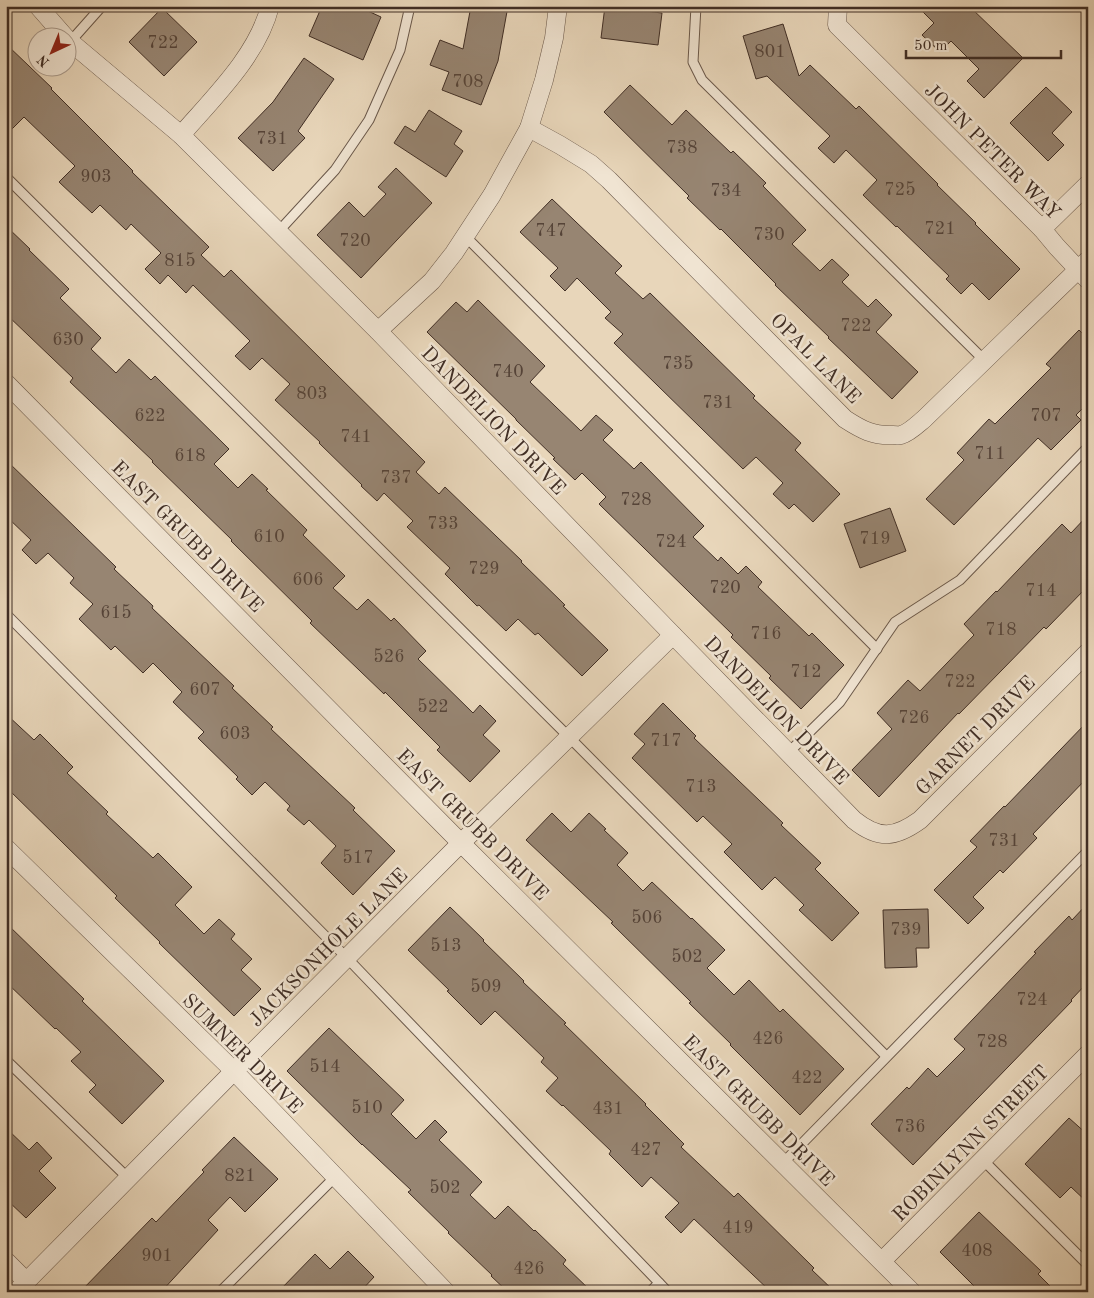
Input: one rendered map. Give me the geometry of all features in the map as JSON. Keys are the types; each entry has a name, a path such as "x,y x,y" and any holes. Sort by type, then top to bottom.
{"street":[{"name":"DANDELION DRIVE","path":"38,6 57,28"},
{"path":"181,134 236,71 254,44 270,6"},
{"path":"378,331 432,281 454,253 492,195 529,128 550,55 558,6"},
{"name":"JOHN PETER WAY","path":"838,6 837,25 1042,229 1056,247 1085,270"},
{"name":"DANDELION DRIVE","path":"78,48 181,134 378,331 854,820 884,835"},
{"name":"OPAL LANE","path":"529,128 591,164 609,180 845,418 870,433 902,435 924,419 984,360 1085,270"},
{"path":"1042,229 1088,184"},
{"name":"EAST GRUBB DRIVE","path":"6,382 461,843 912,1292"},
{"name":"JACKSONHOLE LANE","path":"21,1286 461,843 673,635"},
{"name":"GARNET DRIVE","path":"884,835 896,834 908,829 920,820 1088,652"},
{"name":"SUMNER DRIVE","path":"6,848 234,1071 335,1177 437,1289"},
{"name":"ROBINLYNN STREET","path":"882,1261 1086,1058"},
{"path":"6,1261 21,1286"}],"lane":[{"path":"78,30 102,6"},
{"path":"278,232 335,170 369,120 400,50 410,6"},
{"path":"696,6 693,62 702,80 984,360"},
{"path":"6,177 569,737 886,1056"},
{"path":"465,236 877,649"},
{"path":"788,753 840,702 895,622 960,580 1088,447"},
{"path":"6,614 347,958 668,1292"},
{"path":"783,1163 1088,851"},
{"path":"6,1060 128,1178"},
{"path":"983,1160 1088,1265"},
{"path":"220,1292 335,1177"},
{"path":"650,1292 659,1283"}],"building":[{"path":"322,6 357,6 381,17 363,60 309,36"},
{"path":"471,6 508,6 498,61 481,105 442,90 449,72 430,65 440,40 463,49"},
{"path":"605,6 646,6 645,11 662,13 658,45 601,38"},
{"path":"917,6 969,6 1023,58 984,98 967,81 979,69 951,41 940,52 922,35 934,23"},
{"path":"162,8 197,42 164,76 129,42"},
{"path":"783,24 799,76 810,65 856,109 859,106 1020,269 989,300 972,283 961,294 946,279 949,276 863,195 877,180 846,150 834,163 818,148 830,136 767,76 756,79 743,36"},
{"path":"6,44 28,65 28,78 42,78 132,172 209,247 201,255 224,277 231,270 425,462 416,472 439,494 445,487 522,561 565,605 563,606 608,650 582,676 538,633 535,635 518,619 506,631 479,605 477,606 445,574 450,568 407,527 413,521 384,493 377,501 320,442 275,400 290,384 262,358 250,370 235,356 250,341 193,285 186,293 168,275 160,284 145,269 161,253 131,224 126,230 100,205 92,213 59,182 75,166 24,117 6,135"},
{"path":"304,58 334,79 298,131 305,138 273,171 238,138 273,102"},
{"path":"630,85 672,125 686,110 731,153 733,151 766,183 763,186 806,230 792,244 820,271 832,259 849,275 842,282 868,307 876,299 892,315 876,332 918,372 892,399 828,338 721,229 687,198 689,196 604,112"},
{"path":"1046,87 1072,112 1052,133 1064,145 1048,161 1010,123"},
{"path":"429,110 462,131 454,144 463,151 446,177 394,143 405,126 415,132"},
{"path":"396,168 432,203 361,278 317,235 349,202 364,217 386,194 378,187"},
{"path":"552,199 622,266 615,273 643,299 650,293 755,396 753,398 801,443 795,450 840,494 813,522 794,504 789,509 773,494 783,483 756,457 743,469 614,343 623,334 605,318 611,312 577,278 565,291 550,276 558,268 520,232"},
{"path":"6,226 69,289 60,298 101,338 91,349 116,373 129,359 151,380 155,376 229,449 214,464 238,488 252,474 307,530 303,535 345,576 333,588 357,610 368,599 391,621 394,618 426,651 418,659 473,713 480,705 496,721 483,735 500,751 470,782 437,750 440,747 385,692 384,694 310,623 312,621 232,540 70,382 73,378 6,314"},
{"path":"478,300 545,366 530,382 581,431 596,415 613,430 603,440 634,469 641,462 704,526 693,537 718,561 721,557 738,574 746,566 762,582 758,587 809,636 812,633 844,665 801,709 731,637 733,635 599,504 606,497 582,473 575,480 427,332 456,302 467,312"},
{"path":"1079,330 1088,339 1088,403 1076,415 1081,420 1051,450 1038,438 954,525 926,499 964,460 957,453 989,419 995,424 1051,368 1046,364"},
{"path":"6,460 116,567 114,569 153,606 152,608 234,686 232,688 273,727 271,729 355,808 353,810 395,851 353,895 321,863 336,846 309,820 304,825 287,810 290,806 265,782 252,795 236,779 238,777 198,738 204,732 173,702 182,692 153,663 143,673 115,646 111,650 79,619 93,604 70,583 74,578 48,553 36,564 22,550 31,540 6,516"},
{"path":"890,508 906,551 860,568 844,524"},
{"path":"1088,515 1088,586 958,713 879,797 852,770 892,729 877,713 908,680 920,691 974,635 964,624 1062,524 1071,533"},
{"path":"663,703 696,736 694,738 783,823 781,825 821,863 815,869 859,913 832,941 799,910 804,905 775,877 762,890 724,852 732,844 703,816 697,822 632,758 645,744 634,734"},
{"path":"6,714 34,740 40,734 73,767 67,773 108,812 106,814 153,858 158,853 192,887 175,905 204,934 219,919 235,934 231,939 252,959 241,970 261,989 234,1016 115,898 117,896 6,787"},
{"path":"1088,721 1088,777 1033,834 1037,838 1003,873 1000,870 973,897 984,908 968,924 934,890 977,847 970,841"},
{"path":"552,813 571,832 589,813 628,853 617,865 643,891 652,882 725,950 707,968 734,995 749,980 780,1012 783,1009 844,1069 800,1115 689,1003 691,1002 611,923 613,922 526,840"},
{"path":"1088,903 1088,982 1072,1001 913,1165 871,1124 907,1087 909,1089 928,1068 937,1077 965,1049 954,1039 1069,916 1072,920"},
{"path":"450,907 566,1023 564,1024 646,1104 684,1144 681,1147 734,1197 738,1193 814,1268 812,1270 835,1292 771,1292 694,1219 681,1233 665,1217 679,1203 651,1177 642,1187 609,1154 611,1151 546,1091 558,1078 541,1062 544,1058 495,1011 481,1025 408,950"},
{"path":"928,909 929,948 916,948 917,967 885,968 883,910"},
{"path":"6,923 164,1081 122,1124 89,1092 96,1085 71,1061 81,1052 6,982"},
{"path":"329,1028 404,1100 391,1114 416,1139 435,1120 447,1132 439,1140 482,1182 470,1195 495,1219 508,1206 566,1260 563,1264 592,1292 508,1292 448,1233 408,1192 411,1190 287,1071"},
{"path":"1069,1118 1088,1135 1088,1203 1071,1187 1060,1198 1025,1164"},
{"path":"6,1128 29,1150 37,1142 52,1158 39,1171 56,1188 26,1218 6,1199"},
{"path":"234,1137 278,1179 245,1212 230,1197 208,1220 218,1230 161,1292 80,1292 152,1218 156,1222 204,1172 202,1170"},
{"path":"979,1212 1041,1271 1038,1274 1056,1292 980,1292 940,1252"},
{"path":"348,1251 374,1277 360,1292 278,1292 315,1254 330,1269"}]}
